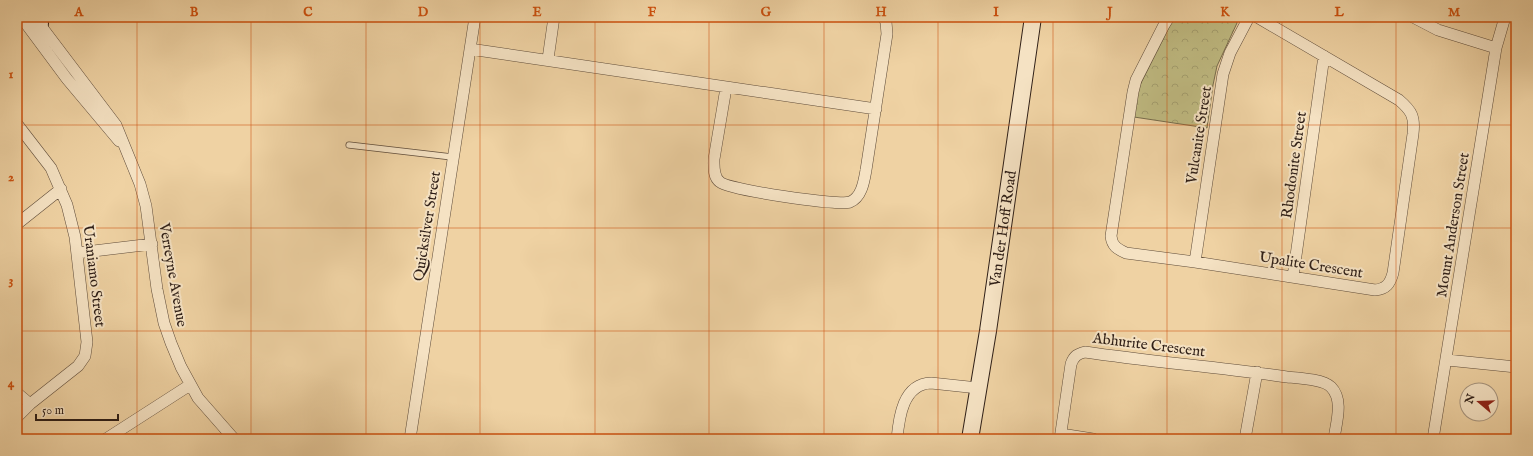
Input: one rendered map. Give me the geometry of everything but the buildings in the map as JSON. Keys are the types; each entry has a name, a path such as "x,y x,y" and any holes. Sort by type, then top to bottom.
{"main road":[{"name":"Van der Hoff Road","path":"970,439 1034,17"},
{"name":"Van der Hoff Road","path":"981,439 999,300 1041,17"}],"street":[{"name":"Verreyne Avenue","path":"21,17 67,79 125,147"},
{"name":"Quicksilver Street","path":"410,439 452,157 475,17"},
{"path":"548,59 554,17"},
{"path":"726,88 714,159 714,171 718,180 726,186 742,189 826,202 850,202 861,190 866,170 887,34 886,22 883,17"},
{"name":"Upalite Crescent","path":"1170,17 1164,25 1136,80 1111,236 1113,245 1118,250 1126,253 1195,262 1374,290 1383,289 1392,279 1413,134 1412,114 1399,100 1257,17"},
{"name":"Vulcanite Street","path":"1195,262 1223,74 1228,58 1249,17"},
{"path":"1413,17 1438,30 1496,48"},
{"name":"Mount Anderson Street","path":"1433,439 1447,360 1496,48 1505,17"},
{"name":"Verreyne Avenue","path":"37,19 116,125 140,184 144,198 152,244 157,289 164,323 176,355 190,385 198,398 234,439"},
{"path":"470,48 726,88 876,109"},
{"name":"Rhodonite Street","path":"1293,278 1324,56"},
{"name":"Uraniamo Street","path":"17,124 51,168 61,189 72,220 86,327 87,349 82,361 74,370 17,416"},
{"path":"17,224 61,189"},
{"path":"77,253 152,244"},
{"name":"Abhurite Crescent","path":"1060,437 1071,364 1074,357 1078,353 1085,352 1117,357 1256,372 1312,380 1328,384 1336,393 1338,400 1334,439"},
{"path":"1447,360 1516,367"},
{"path":"1245,439 1256,372"},
{"path":"897,439 904,404 909,393 916,387 924,383 931,383 978,388"},
{"path":"106,439 190,385"},
{"path":"17,393 30,404"},
{"path":"1060,437 1093,439"}],"lane":[{"path":"349,145 452,157"}],"green space":[{"path":"1174,17 1237,17 1237,23 1217,66 1207,128 1134,117 1137,91"}]}
